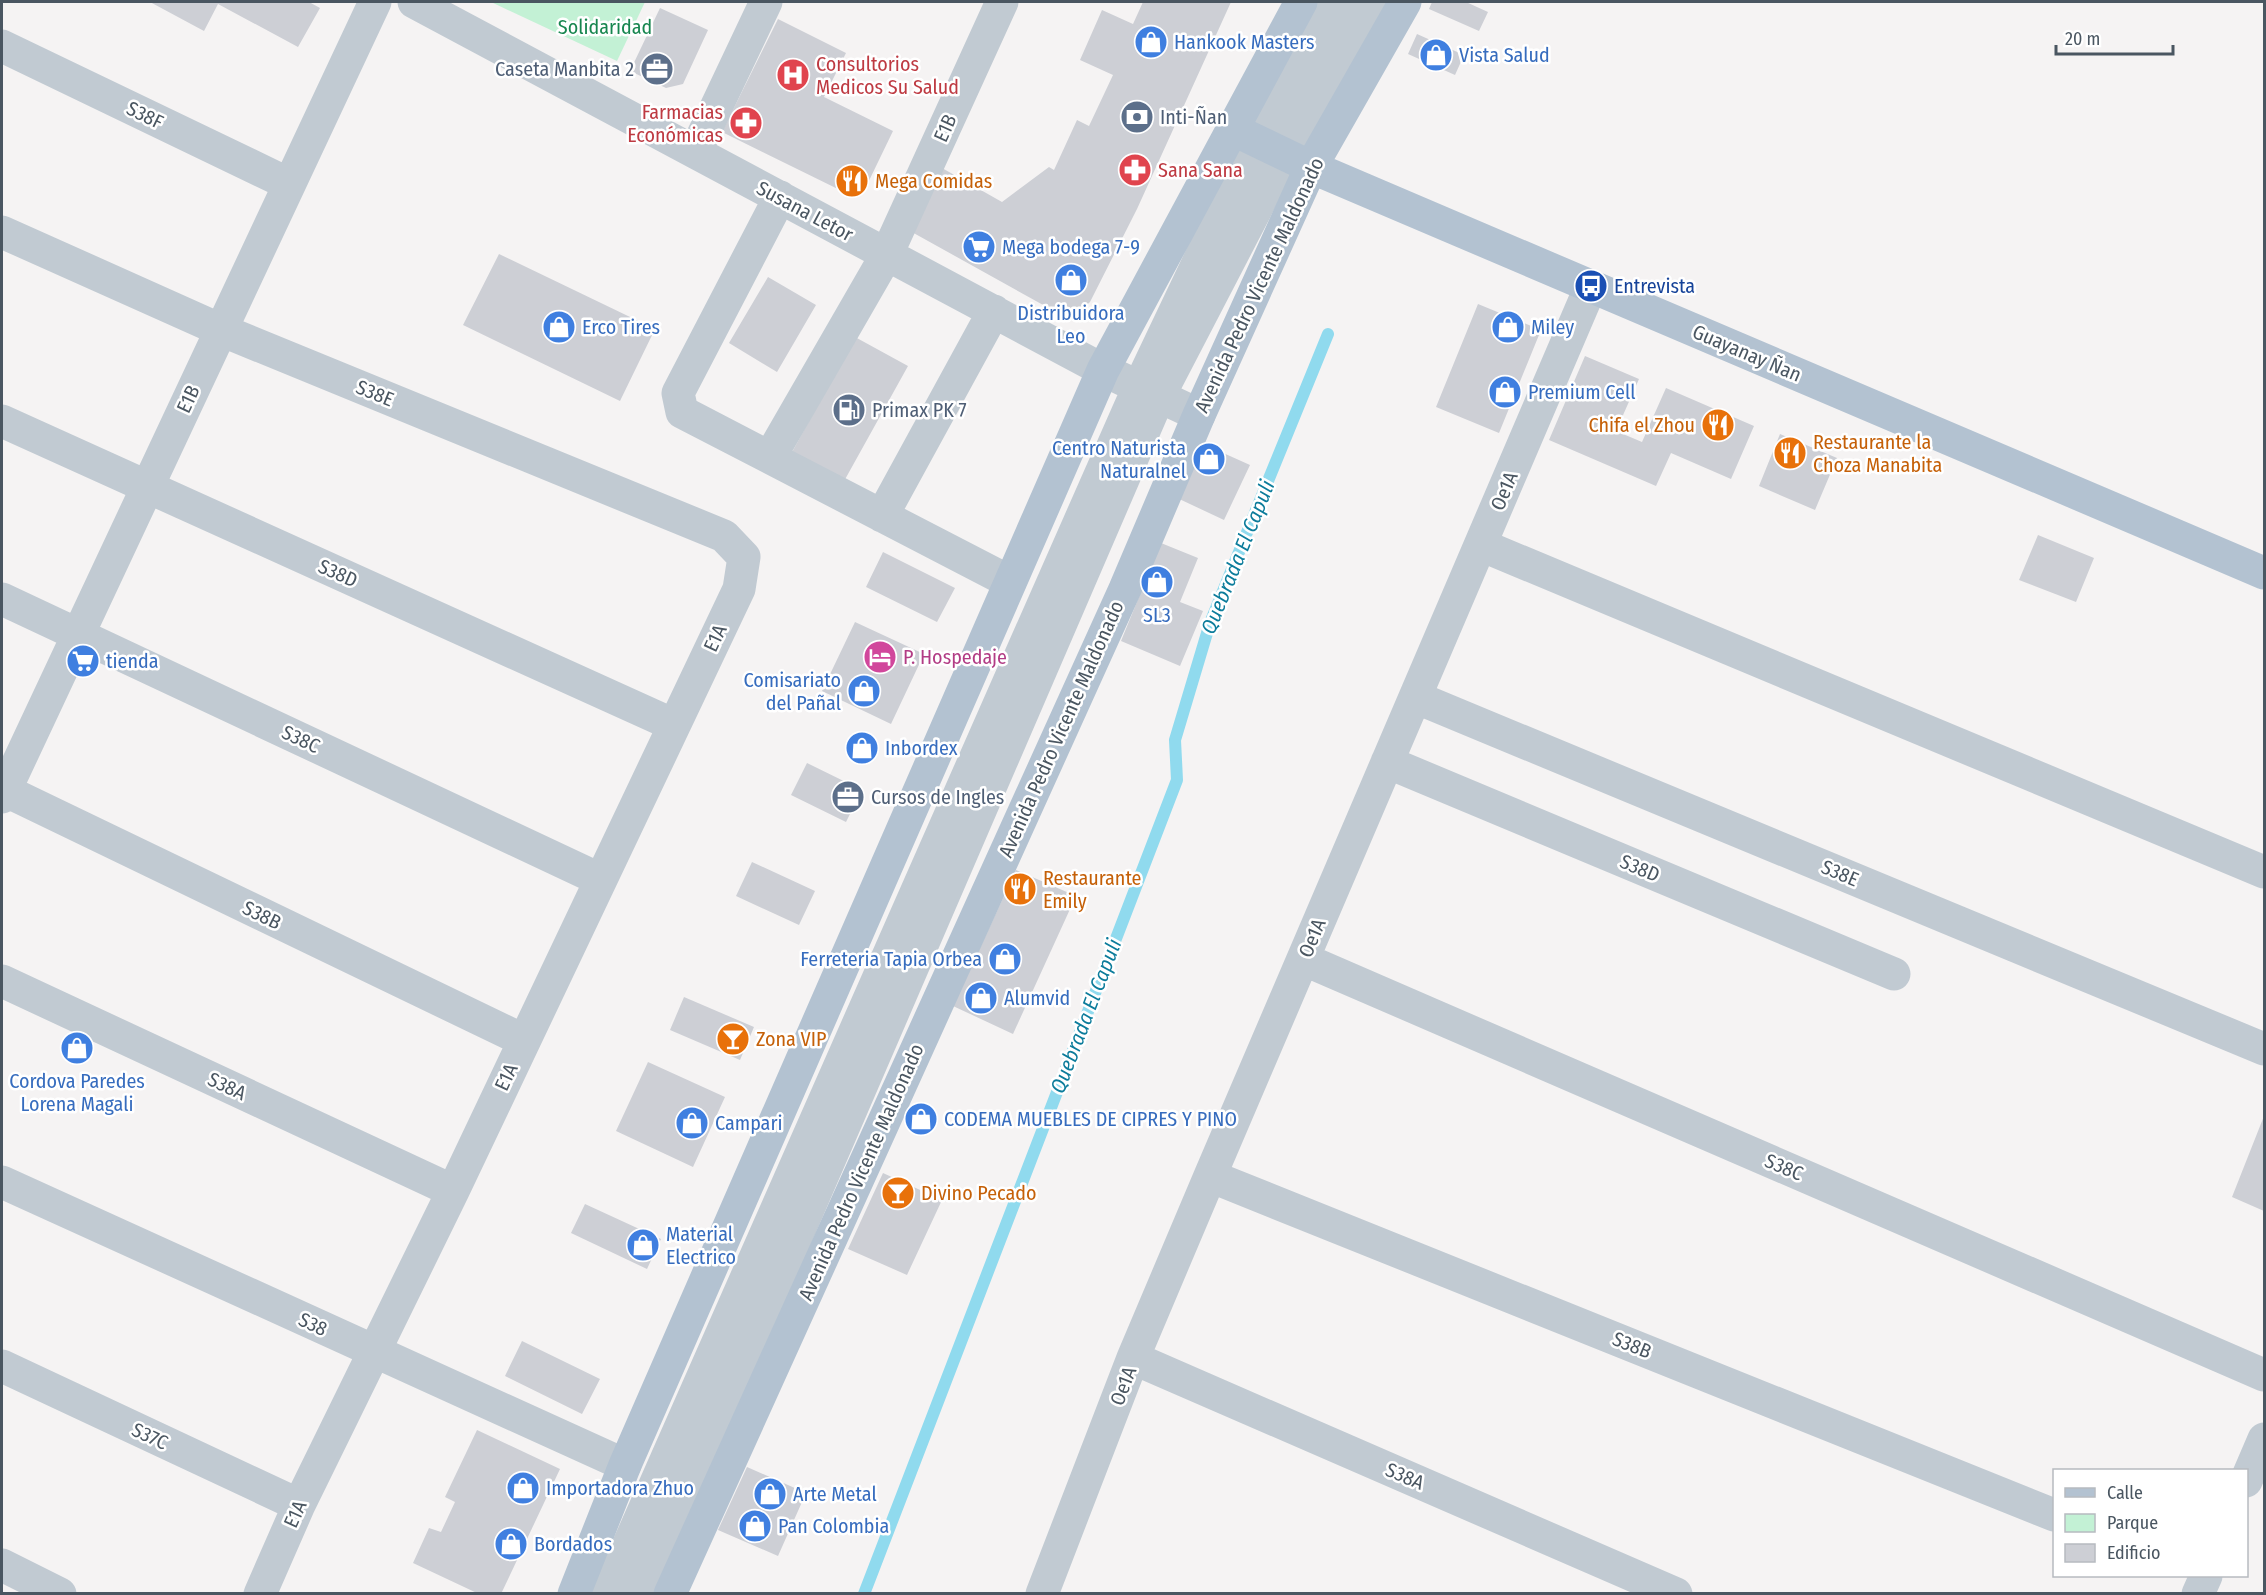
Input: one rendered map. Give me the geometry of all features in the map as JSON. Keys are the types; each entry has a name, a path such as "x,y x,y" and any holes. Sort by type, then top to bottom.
{"main road":[{"name":"Avenida Pedro Vicente Maldonado","path":"670,1593 1125,589 1199,416 1271,148 1301,2"},
{"name":"Avenida Pedro Vicente Maldonado","path":"574,1593 625,1465 1103,370 1271,148 1405,2"},
{"name":"Guayanay Ñan","path":"1271,148 2265,573"}],"street":[{"name":"E1B","path":"2,792 375,2"},
{"name":"Susana Letor","path":"414,2 1103,370 1199,416"},
{"path":"694,152 766,2"},
{"name":"E1B","path":"770,457 888,254 1002,2"},
{"path":"607,1593 1149,392 1271,148 1335,2"},
{"path":"1271,148 1370,2"},
{"name":"S38F","path":"2,46 290,184"},
{"path":"780,197 678,393 682,412 1010,582"},
{"name":"S38E","path":"2,232 221,330 724,536 744,557"},
{"name":"Oe1A","path":"1042,1593 1133,1358 1591,286"},
{"path":"882,516 994,311"},
{"path":"642,1593 1149,392"},
{"name":"S38D","path":"2,421 674,725"},
{"path":"1481,545 2265,872"},
{"name":"E1A","path":"260,1593 299,1506 453,1191 599,879 739,589 744,557"},
{"name":"S38C","path":"2,599 599,879"},
{"name":"S38E","path":"1415,697 2265,1050"},
{"name":"S38D","path":"1387,762 1894,974"},
{"name":"S38B","path":"2,792 523,1040"},
{"name":"S38C","path":"1302,959 2265,1375"},
{"name":"S38A","path":"2,981 453,1191"},
{"name":"S38B","path":"1210,1176 2053,1514"},
{"name":"S38","path":"2,1182 625,1465"},
{"name":"S38A","path":"1133,1358 1676,1593"},
{"name":"S37C","path":"2,1366 299,1506"},
{"path":"2248,1479 2265,1439"},
{"path":"2,1565 60,1593"},
{"path":"2198,1593 2205,1577"}],"green space":[{"name":"Solidaridad","path":"491,2 645,2 617,61"}],"building":[{"path":"150,2 309,2 320,8 298,47 218,4 204,31"},
{"path":"1143,2 1231,2 1137,209 1090,302 1080,311 1067,314 1054,311 910,231 942,168 1002,202 1049,167 1054,170 1077,120 1089,126 1113,75 1080,60 1102,10 1133,24"},
{"path":"1432,2 1466,2 1488,12 1479,31 1429,9"},
{"path":"660,8 708,30 683,84 666,88 630,71"},
{"name":"Consultorios Medicos Su Salud","path":"778,19 846,53 824,97 893,131 865,189 846,193 722,132"},
{"name":"Vista Salud","path":"1417,34 1464,55 1455,75 1408,54"},
{"name":"Erco Tires","path":"499,254 655,329 620,401 463,325"},
{"path":"768,277 816,305 777,372 729,343"},
{"path":"1478,304 1541,330 1499,433 1436,407"},
{"name":"Primax PK 7","path":"855,337 908,366 843,483 791,454"},
{"path":"1585,356 1639,379 1616,431 1642,442 1666,388 1754,426 1731,479 1671,453 1656,486 1549,440"},
{"path":"1780,434 1837,458 1815,510 1759,486"},
{"path":"1201,443 1250,465 1224,520 1175,497"},
{"path":"2038,535 2094,558 2076,602 2019,580"},
{"path":"1161,543 1198,558 1180,602 1203,611 1180,666 1121,641"},
{"path":"883,552 955,588 937,622 866,587"},
{"path":"855,622 924,654 891,724 822,691"},
{"path":"807,763 862,790 846,822 791,795"},
{"path":"752,862 815,891 799,925 736,896"},
{"path":"1016,870 1076,896 1013,1034 953,1006"},
{"path":"684,997 754,1027 740,1060 670,1030"},
{"path":"648,1062 725,1097 693,1167 616,1131"},
{"path":"2264,1116 2264,1211 2232,1197"},
{"path":"883,1173 942,1200 907,1275 848,1249"},
{"path":"585,1204 661,1239 647,1269 571,1233"},
{"path":"522,1341 600,1379 582,1414 505,1376"},
{"path":"477,1430 560,1469 501,1594 479,1594 413,1563 429,1528 441,1532 455,1502 445,1497"},
{"path":"747,1467 806,1493 778,1556 718,1530"}],"waterway":[{"name":"Quebrada El Capuli","path":"864,1594 1177,780 1175,740 1210,623 1328,334"}],"place":[{"name":"Hankook Masters","path":"1151,42"},
{"name":"Vista Salud","path":"1436,55"},
{"name":"Caseta Manbita 2","path":"657,69"},
{"name":"Consultorios Medicos Su Salud","path":"793,75"},
{"name":"Inti-Ñan","path":"1137,117"},
{"name":"Farmacias Económicas","path":"746,123"},
{"name":"Sana Sana","path":"1135,170"},
{"name":"Mega Comidas","path":"852,181"},
{"name":"Mega bodega 7-9","path":"979,247"},
{"name":"Distribuidora Leo","path":"1071,280"},
{"name":"Entrevista","path":"1591,286"},
{"name":"Erco Tires","path":"559,327"},
{"name":"Miley","path":"1508,327"},
{"name":"Premium Cell","path":"1505,392"},
{"name":"Primax PK 7","path":"849,410"},
{"name":"Chifa el Zhou","path":"1718,425"},
{"name":"Restaurante la Choza Manabita","path":"1790,453"},
{"name":"Centro Naturista Naturalnel","path":"1209,459"},
{"name":"SL3","path":"1157,582"},
{"name":"P. Hospedaje","path":"880,657"},
{"name":"tienda","path":"83,661"},
{"name":"Comisariato del Pañal","path":"864,691"},
{"name":"Inbordex","path":"862,748"},
{"name":"Cursos de Ingles","path":"848,797"},
{"name":"Restaurante Emily","path":"1020,889"},
{"name":"Ferreteria Tapia Orbea","path":"1005,959"},
{"name":"Alumvid","path":"981,998"},
{"name":"Zona VIP","path":"733,1039"},
{"name":"Cordova Paredes Lorena Magali","path":"77,1048"},
{"name":"CODEMA MUEBLES DE CIPRES Y PINO","path":"921,1119"},
{"name":"Campari","path":"692,1123"},
{"name":"Divino Pecado","path":"898,1193"},
{"name":"Material Electrico","path":"643,1245"},
{"name":"Importadora Zhuo","path":"523,1488"},
{"name":"Arte Metal","path":"770,1494"},
{"name":"Pan Colombia","path":"755,1526"},
{"name":"Bordados","path":"511,1544"}]}
